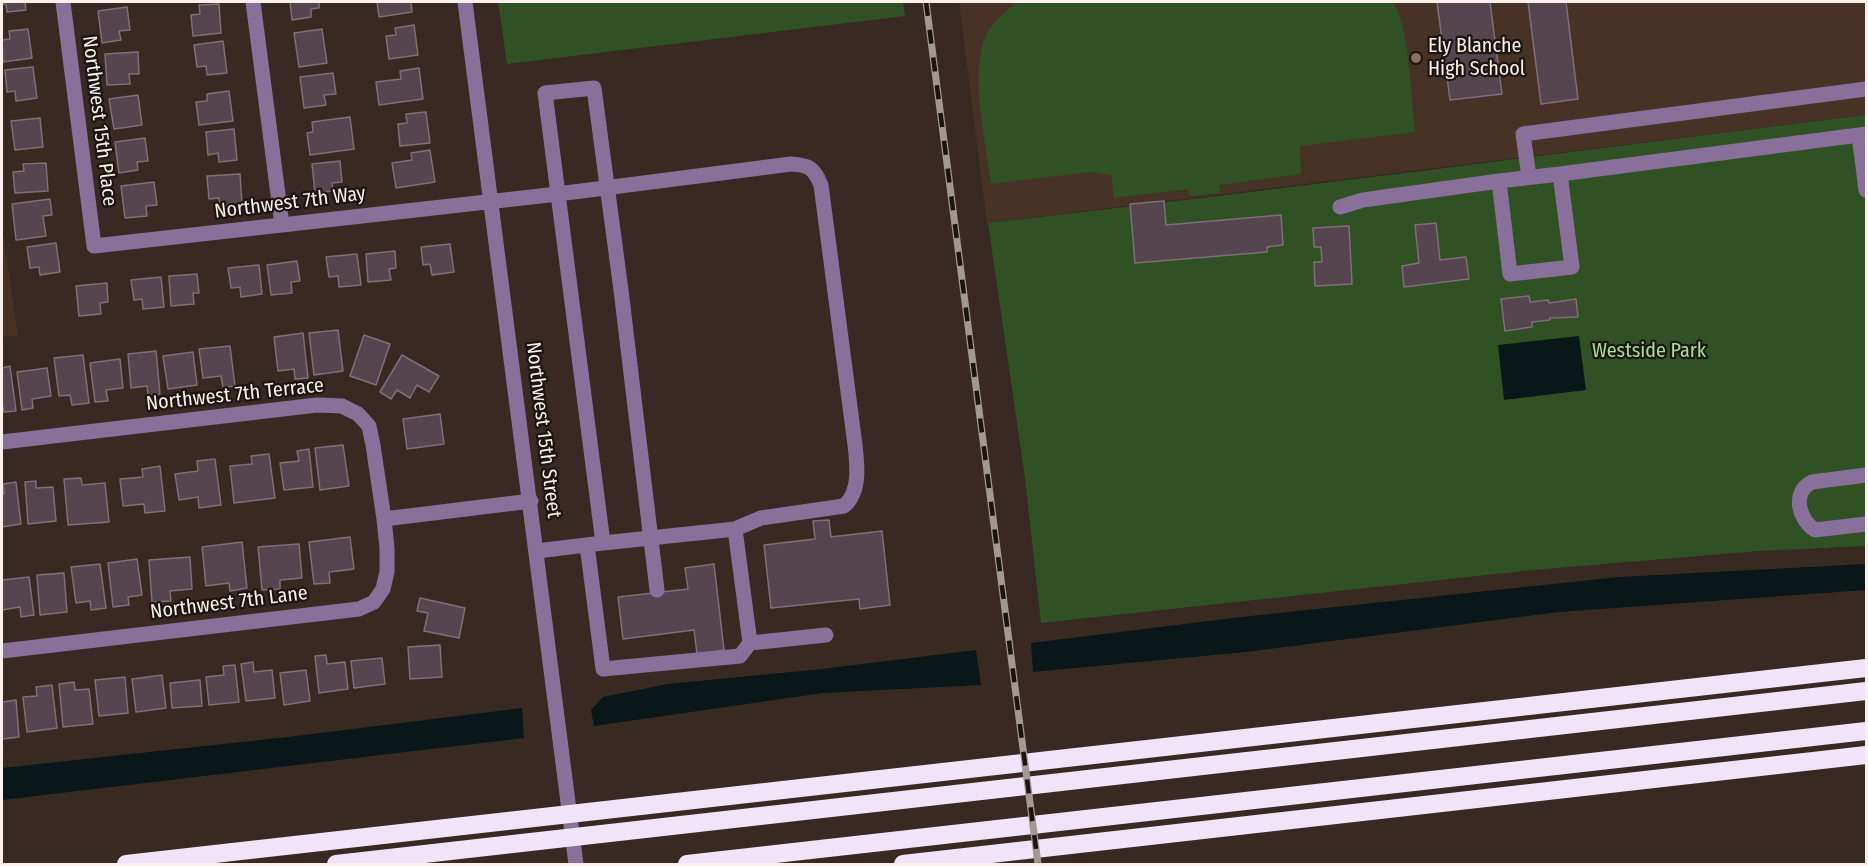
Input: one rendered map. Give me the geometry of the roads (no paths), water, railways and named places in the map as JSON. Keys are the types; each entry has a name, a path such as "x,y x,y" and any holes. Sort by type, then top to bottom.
{"highway":[{"path":"126,864 1866,668"},
{"path":"336,864 1866,691"},
{"path":"687,864 1866,731"},
{"path":"903,864 1866,755"}],"street":[{"name":"Northwest 15th Place","path":"63,2 94,246"},
{"path":"253,2 282,225"},
{"name":"Northwest 15th Street","path":"465,2 576,864"},
{"path":"603,543 545,93 594,88 657,590"},
{"path":"1529,177 1523,134 1866,89"},
{"path":"1340,207 1363,200 1499,181 1863,134 1866,190"},
{"name":"Northwest 7th Way","path":"94,246 558,194 791,164 803,165 813,170 821,185 855,445 855,490 850,501 844,506 761,518 735,529 537,551"},
{"path":"1499,181 1510,274 1572,267 1560,174"},
{"name":"Northwest 7th Terrace","path":"2,442 317,405 342,406 358,414 369,426 384,519"},
{"path":"1866,475 1812,482 1802,491 1799,508 1802,517 1815,530 1866,524"},
{"path":"384,519 531,501"},
{"name":"Northwest 7th Lane","path":"2,651 359,609 374,602 383,589 387,564 384,519"},
{"path":"587,545 603,669 740,656 750,643 735,529"},
{"path":"750,643 826,635"}],"railway":[{"path":"926,2 1038,864"}],"place":[{"name":"Ely Blanche High School","path":"1416,58"}],"park label":[{"name":"Westside Park","path":"1649,351"}]}
